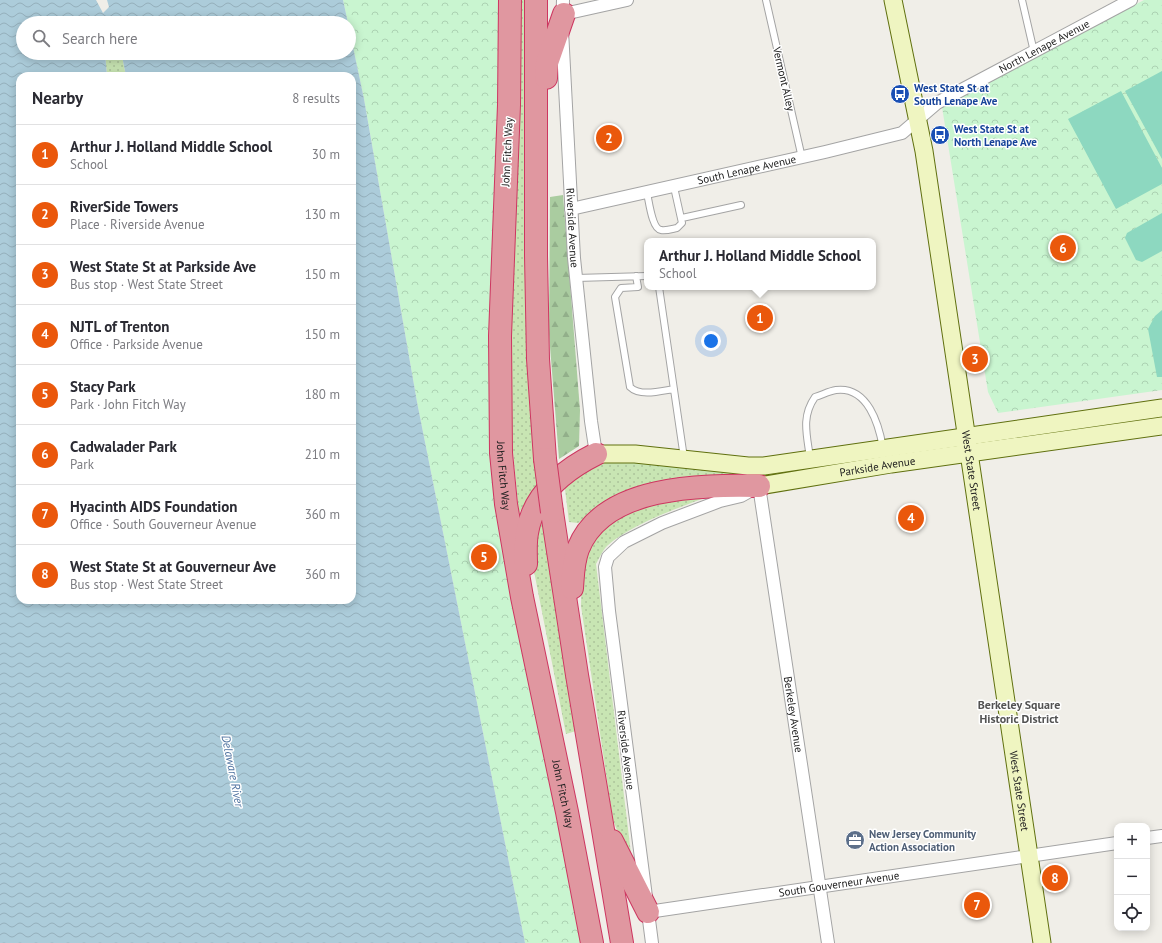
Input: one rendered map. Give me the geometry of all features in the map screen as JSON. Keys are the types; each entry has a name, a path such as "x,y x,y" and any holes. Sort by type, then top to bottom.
{"highway":[{"name":"John Fitch Way","path":"510,0 509,105 500,336 501,454 506,504 520,589 567,812 592,943"},
{"path":"536,0 538,359 545,460 552,512 622,943"},
{"path":"536,164 547,63 563,7"},
{"path":"542,693 526,566 527,533 531,517 540,499 561,475 576,464 596,454"},
{"path":"569,615 574,562 578,549 591,528 612,509 626,502 647,496 683,489 719,485 759,486"},
{"path":"602,819 648,912"}],"main road":[{"name":"West State Street","path":"893,0 918,120 1042,943"},
{"name":"Parkside Avenue","path":"596,454 635,454 748,466 811,459 1162,408"},
{"name":"Parkside Avenue","path":"759,486 877,466 1162,426"}],"street":[{"path":"563,7 627,0"},
{"name":"North Lenape Avenue","path":"918,120 937,103 1131,0"},
{"name":"Riverside Avenue","path":"563,7 562,30 576,278 591,421 596,454"},
{"name":"South Lenape Avenue","path":"571,209 802,158 902,133 918,120"},
{"name":"Parkside Avenue","path":"608,557 624,542 662,523 720,501 741,496 759,486"},
{"name":"Berkeley Avenue","path":"759,486 828,943"},
{"name":"Riverside Avenue","path":"608,557 605,567 609,611 652,943"},
{"path":"1150,838 1162,836"},
{"name":"South Gouverneur Avenue","path":"648,912 819,885 1114,843"}],"lane":[{"name":"Vermont Alley","path":"766,0 802,158"},
{"path":"1022,0 1034,52"},
{"path":"647,193 653,222 660,230 677,228 682,223 682,218 674,187"},
{"path":"682,218 741,205"},
{"path":"636,276 638,287 621,288 615,297 630,387 634,391 642,393 674,389"},
{"path":"576,278 644,276"},
{"path":"659,290 684,459"},
{"path":"811,459 806,412 815,397 837,390 849,392 858,396 869,407 881,437 883,448"}],"green space":[{"path":"343,0 509,0 501,453 592,943 525,943 417,402 364,99 356,60 356,16 346,16"},
{"path":"519,0 527,0 538,482 519,513 510,421 510,350"},
{"path":"1144,0 1162,0 1162,390 998,413 988,392 942,107"},
{"path":"106,60 123,60 125,72 107,72"},
{"path":"1162,71 1162,159 1125,91"},
{"path":"1121,91 1162,168 1162,184 1116,209 1068,119"},
{"path":"563,195 580,410 579,446 559,459 549,334 550,197"},
{"path":"1162,213 1162,251 1142,262 1136,260 1125,238 1127,233"},
{"path":"1162,310 1162,377 1157,377 1148,329 1155,316"},
{"path":"640,460 734,473 730,477 650,486 619,493 578,523 569,522 564,481 600,462"},
{"path":"726,491 680,507 631,529 607,546 596,564 633,870 613,820 581,606 582,564 595,536 616,514 655,499"},
{"path":"541,512 576,731 566,734 531,556"}],"water":[{"name":"Delaware River","path":"0,0 96,0 103,13 109,7 107,0 343,0 346,16 16,16 16,60 106,60 107,72 16,72 16,604 356,604 356,72 125,72 123,60 356,60 364,99 417,402 525,943 0,943"}],"place":[{"name":"West State St at South Lenape Ave","path":"900,94"},
{"name":"West State St at North Lenape Ave","path":"940,135"},
{"name":"RiverSide Towers","path":"609,138"},
{"name":"Cadwalader Park","path":"1063,248"},
{"name":"Arthur J. Holland Middle School","path":"760,318"},
{"name":"West State St at Parkside Ave","path":"975,359"},
{"name":"NJTL of Trenton","path":"911,518"},
{"name":"Stacy Park","path":"484,557"},
{"name":"New Jersey Community Action Association","path":"855,840"},
{"name":"West State St at Gouverneur Ave","path":"1055,878"},
{"name":"Hyacinth AIDS Foundation","path":"977,905"}],"district":[{"name":"Berkeley Square Historic District","path":"1019,711"}]}
